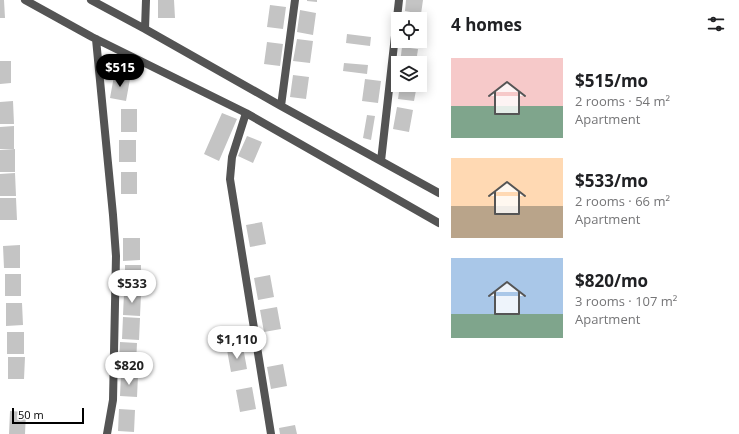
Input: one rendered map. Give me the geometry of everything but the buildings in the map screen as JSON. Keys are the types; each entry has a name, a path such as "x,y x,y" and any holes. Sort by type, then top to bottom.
{"street":[{"path":"25,0 96,39 246,113 439,223"},
{"path":"91,0 439,192"},
{"path":"145,29 146,0"},
{"path":"281,106 295,0"},
{"path":"381,161 399,0"},
{"path":"96,39 116,256 113,400 107,434"},
{"path":"246,113 232,157 230,178 271,434"}]}
